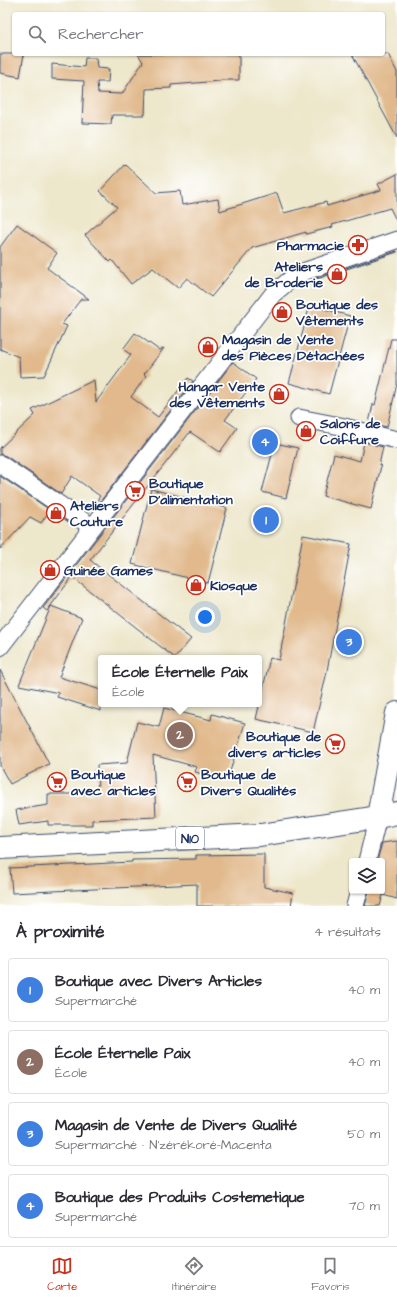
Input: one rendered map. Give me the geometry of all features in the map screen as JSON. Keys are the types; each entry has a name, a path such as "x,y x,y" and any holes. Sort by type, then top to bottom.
{"main road":[{"path":"388,815 397,713"},
{"name":"N10","path":"0,848 260,834 388,815"}],"street":[{"path":"0,647 273,294 297,274 397,240"},
{"path":"299,418 397,440"},
{"path":"0,464 92,527"},
{"path":"368,858 388,815"},
{"path":"355,906 358,894"}],"building":[{"path":"0,54 24,56 20,77 0,73"},
{"path":"385,54 388,54 397,72 397,138 353,56 385,56"},
{"path":"139,56 239,56 239,80 220,80 171,85 171,88 146,89 145,115 112,115 111,124 82,123 84,81 52,79 52,64 84,67 85,58 96,58 97,68 109,69 108,82 97,82 98,93 122,94 143,62"},
{"path":"125,164 156,193 180,191 182,205 218,199 220,211 277,193 284,213 326,202 327,206 381,190 378,184 397,174 397,222 390,208 332,225 333,227 306,234 306,232 252,248 211,297 187,278 178,288 153,268 131,284 112,260 110,262 85,235 117,207 100,191"},
{"path":"17,224 57,253 47,268 89,299 81,299 62,324 67,326 44,376 20,377 19,357 0,349 0,247"},
{"path":"397,251 317,279 316,278"},
{"path":"310,305 350,316 329,394 289,383"},
{"path":"135,333 159,350 164,348 144,374 146,376 131,397 158,417 188,378 193,381 96,507 94,505 100,496 72,476 61,494 6,456 0,454 0,448 35,415 32,410 94,380 96,402 131,355 123,349"},
{"path":"391,339 397,339 397,384 387,427 369,423 373,404 375,405"},
{"path":"233,362 256,379 225,420 237,428 220,452 190,432 90,560 191,639 178,655 171,655 72,577 47,611 43,608"},
{"path":"364,442 383,447 379,465 381,466 371,509 323,496 334,454 360,461"},
{"path":"275,443 298,448 286,498 262,492"},
{"path":"0,476 50,510 41,523 30,517 0,549"},
{"path":"151,489 227,508 208,583 132,564"},
{"path":"303,535 351,544 326,676 313,732 256,719 259,707 262,707 262,693 270,658 279,660"},
{"path":"51,606 82,618 59,677 98,689 98,707 101,707 101,711 57,697 59,693 19,685"},
{"path":"0,670 49,764 10,784 0,766"},
{"path":"164,708 211,720 212,714 245,723 227,781 195,772 197,767 153,755 156,817 92,820 92,825 48,825 48,821 19,825 16,810 48,805 48,794 98,794 97,765 127,763 137,722 159,727"},
{"path":"397,841 397,899 383,895 380,906 365,906 368,894 385,894 385,858 378,858 382,843"},
{"path":"264,854 264,887 293,893 291,906 197,906 197,884 12,893 10,868 132,862 132,860 196,859 196,855"}],"place":[{"name":"Pharmacie","path":"358,245"},
{"name":"Ateliers de Broderie","path":"337,274"},
{"name":"Boutique des Vêtements","path":"282,312"},
{"name":"Magasin de Vente des Pièces Détachées","path":"208,347"},
{"name":"Hangar Vente des Vêtements","path":"279,394"},
{"name":"Salons de Coiffure","path":"306,431"},
{"name":"Boutique des Produits Costemetique","path":"265,442"},
{"name":"Boutique D'alimentation","path":"135,491"},
{"name":"Ateliers Couture","path":"56,513"},
{"name":"Boutique avec Divers Articles","path":"266,520"},
{"name":"Guinée Games","path":"50,570"},
{"name":"Kiosque","path":"196,585"},
{"name":"Magasin de Vente de Divers Qualité","path":"349,642"},
{"name":"École Éternelle Paix","path":"180,735"},
{"name":"Boutique de divers articles","path":"335,744"},
{"name":"Boutique avec articles","path":"57,782"},
{"name":"Boutique de Divers Qualités","path":"187,782"}]}
